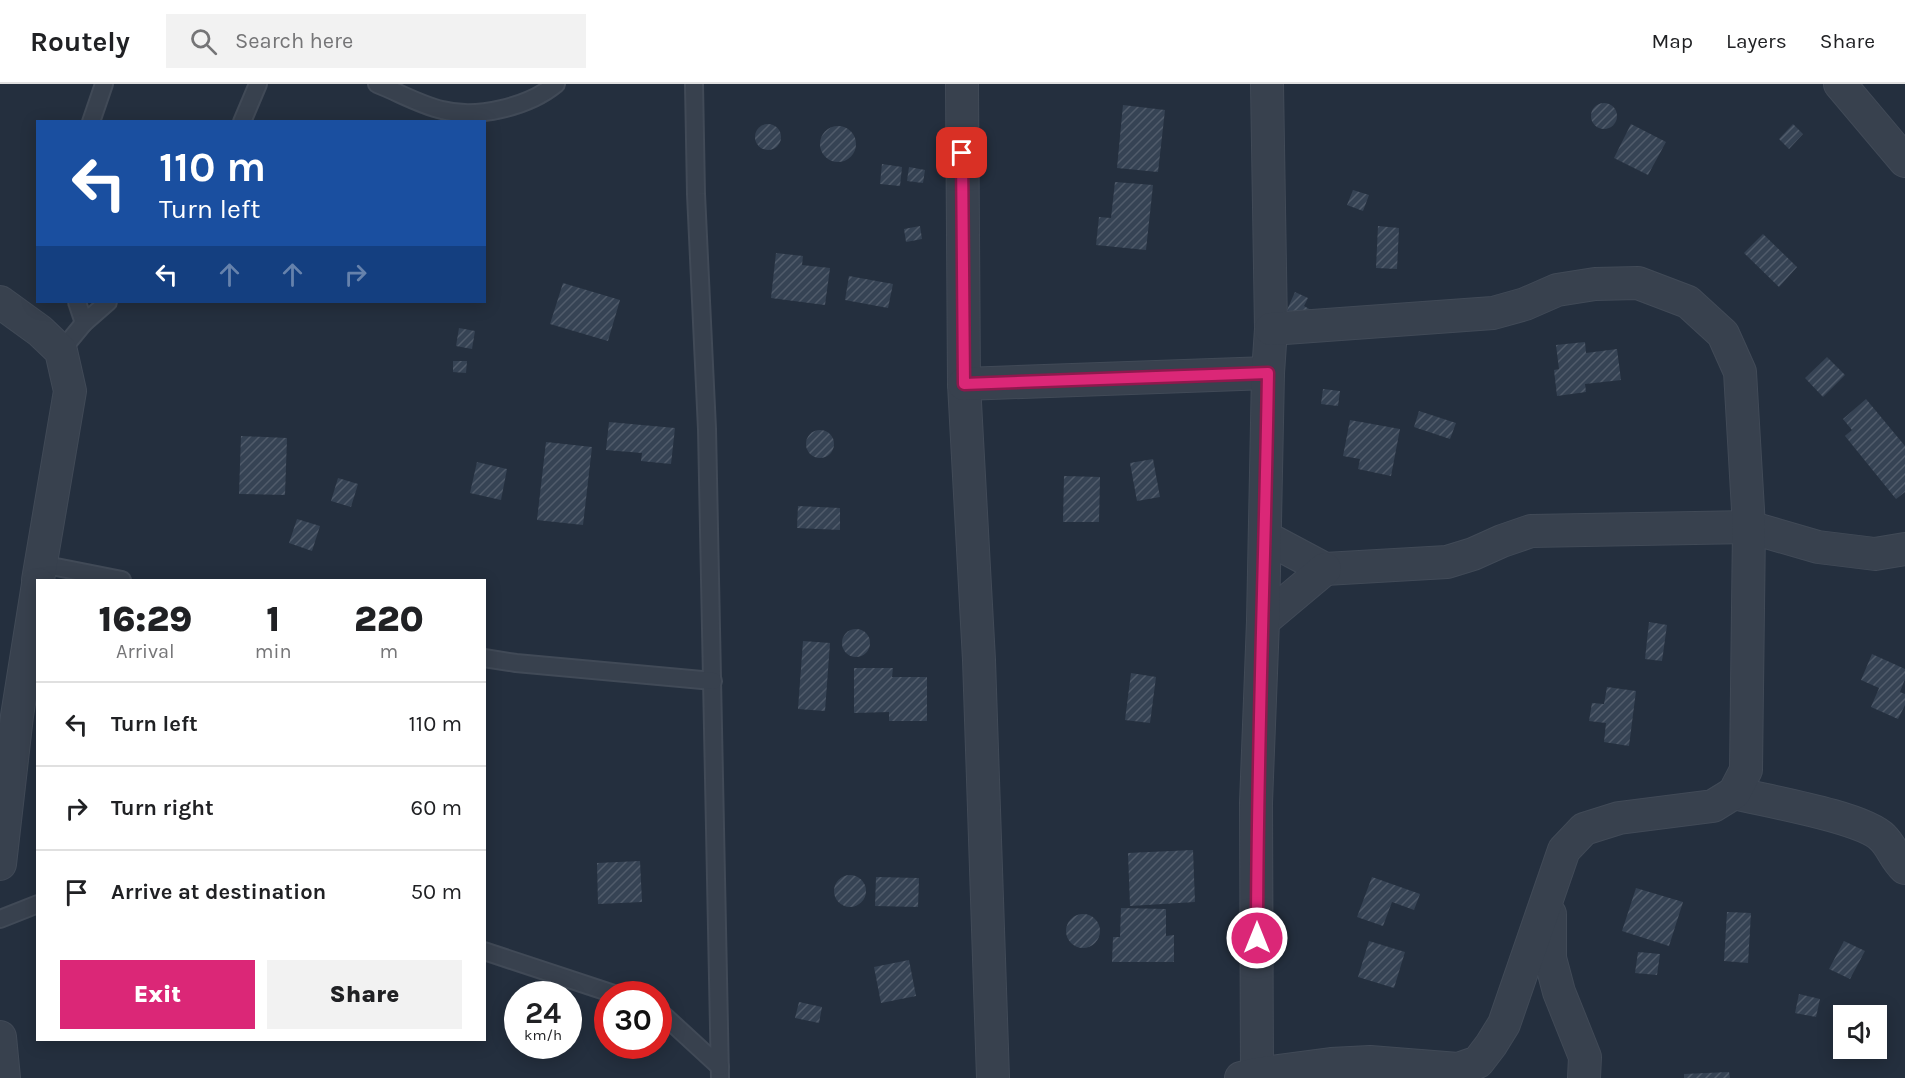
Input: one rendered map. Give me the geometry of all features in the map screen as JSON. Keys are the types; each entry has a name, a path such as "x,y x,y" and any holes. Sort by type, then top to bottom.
{"street":[{"path":"962,84 964,384 979,660 993,1078"},
{"path":"1267,84 1271,329 1249,1076 1331,1064 1367,1070 1458,1070 1478,1062 1504,1024 1564,850 1584,829 1619,818 1713,806 1734,793 1746,770 1749,527 1740,372 1723,334 1688,302 1638,283 1595,284 1557,290 1525,304 1493,313 1271,329"},
{"path":"1840,84 1905,161"},
{"path":"0,302 40,331 61,351 70,391 39,576"},
{"path":"964,384 1268,373"},
{"path":"1265,537 1325,569 1446,562 1531,531 1749,527 1818,547 1875,554 1905,549"},
{"path":"1263,621 1325,569"},
{"path":"0,864 17,716 36,595"},
{"path":"1734,793 1833,816 1862,826 1883,838 1896,859 1905,868"},
{"path":"1550,889 1550,958 1559,992 1585,1057 1584,1078"},
{"path":"0,1037 4,1078"}],"lane":[{"path":"92,120 104,84"},
{"path":"243,120 258,84"},
{"path":"377,84 442,110 476,114 507,107 544,93 556,84"},
{"path":"694,84 696,194 707,429 720,1072"},
{"path":"77,303 84,323"},
{"path":"61,351 84,323 107,303"},
{"path":"39,576 101,579"},
{"path":"486,658 528,665 713,681"},
{"path":"0,919 36,905"},
{"path":"486,952 594,987"},
{"path":"672,1024 720,1072"}],"building":[{"path":"1604,103 1614,106 1617,116 1614,126 1604,129 1594,126 1591,116 1594,106"},
{"path":"1123,105 1165,110 1158,172 1117,168"},
{"path":"768,124 777,128 781,137 777,146 768,150 759,146 755,137 759,128"},
{"path":"1631,124 1666,142 1648,175 1614,158"},
{"path":"1793,124 1803,134 1789,149 1779,139"},
{"path":"838,126 851,131 856,144 851,157 838,162 825,157 820,144 825,131"},
{"path":"882,164 902,167 900,186 880,184"},
{"path":"909,167 925,170 923,183 907,181"},
{"path":"1115,182 1153,185 1146,250 1096,245 1099,217 1111,218"},
{"path":"1353,190 1369,195 1363,211 1347,205"},
{"path":"920,226 922,239 906,242 904,229"},
{"path":"1378,226 1399,228 1397,269 1376,268"},
{"path":"1763,234 1797,267 1779,287 1744,253"},
{"path":"776,253 803,256 802,265 830,268 825,305 771,298"},
{"path":"849,276 893,284 888,308 845,300"},
{"path":"563,283 620,300 608,341 550,324"},
{"path":"1295,292 1308,298 1304,306 1311,310 1306,319 1287,310"},
{"path":"459,328 475,331 472,349 456,346"},
{"path":"1585,342 1586,353 1617,349 1621,380 1585,384 1586,392 1557,396 1554,370 1559,369 1556,345"},
{"path":"1827,357 1845,375 1823,397 1805,378"},
{"path":"453,361 467,361 466,373 453,372"},
{"path":"1323,389 1340,391 1338,406 1321,404"},
{"path":"1866,399 1905,446 1905,492 1896,499 1845,436 1852,430 1843,419"},
{"path":"1419,411 1456,423 1450,439 1414,427"},
{"path":"1350,420 1400,429 1391,476 1358,469 1360,459 1343,456"},
{"path":"609,422 675,428 671,464 641,461 642,453 606,450"},
{"path":"820,430 830,434 834,444 830,454 820,458 810,454 806,444 810,434"},
{"path":"241,436 287,438 285,495 239,494"},
{"path":"546,442 592,447 583,525 537,520"},
{"path":"1153,459 1160,497 1137,501 1130,463"},
{"path":"477,462 507,469 501,500 470,493"},
{"path":"1064,476 1100,477 1099,522 1063,522"},
{"path":"338,478 358,484 351,507 331,501"},
{"path":"798,506 840,508 840,530 797,528"},
{"path":"297,519 320,526 312,551 289,543"},
{"path":"1649,622 1667,625 1662,661 1645,659"},
{"path":"856,629 866,633 870,643 866,653 856,657 846,653 842,643 846,633"},
{"path":"803,641 830,643 825,711 798,709"},
{"path":"1872,654 1905,669 1905,679 1900,692 1905,694 1905,705 1898,719 1871,707 1879,688 1861,680"},
{"path":"854,668 893,668 892,677 927,677 927,721 889,721 889,712 854,713"},
{"path":"1131,673 1156,677 1150,723 1125,720"},
{"path":"1607,687 1636,691 1629,746 1604,742 1606,723 1589,721 1592,703 1604,704"},
{"path":"1193,850 1195,902 1130,906 1128,853"},
{"path":"640,861 642,902 598,904 597,863"},
{"path":"850,875 861,880 866,891 861,902 850,907 839,902 834,891 839,880"},
{"path":"876,877 919,878 918,907 875,906"},
{"path":"1372,877 1420,894 1414,910 1392,902 1383,926 1357,917"},
{"path":"1636,888 1683,902 1669,946 1622,931"},
{"path":"1121,908 1166,909 1166,936 1174,935 1174,962 1112,962 1113,937 1120,937"},
{"path":"1727,912 1751,913 1748,963 1724,961"},
{"path":"1083,914 1095,919 1100,931 1095,943 1083,948 1071,943 1066,931 1071,919"},
{"path":"1369,941 1405,952 1394,988 1358,977"},
{"path":"1844,941 1865,951 1850,979 1829,969"},
{"path":"1638,952 1660,954 1657,975 1635,973"},
{"path":"909,960 916,996 881,1003 874,967"},
{"path":"1799,994 1820,999 1816,1017 1795,1013"},
{"path":"799,1002 822,1007 819,1023 795,1018"},
{"path":"1729,1072 1730,1078 1684,1078 1684,1074"}],"route":[{"path":"962,153 964,384 1268,373 1263,621 1256,803 1257,938"}]}
